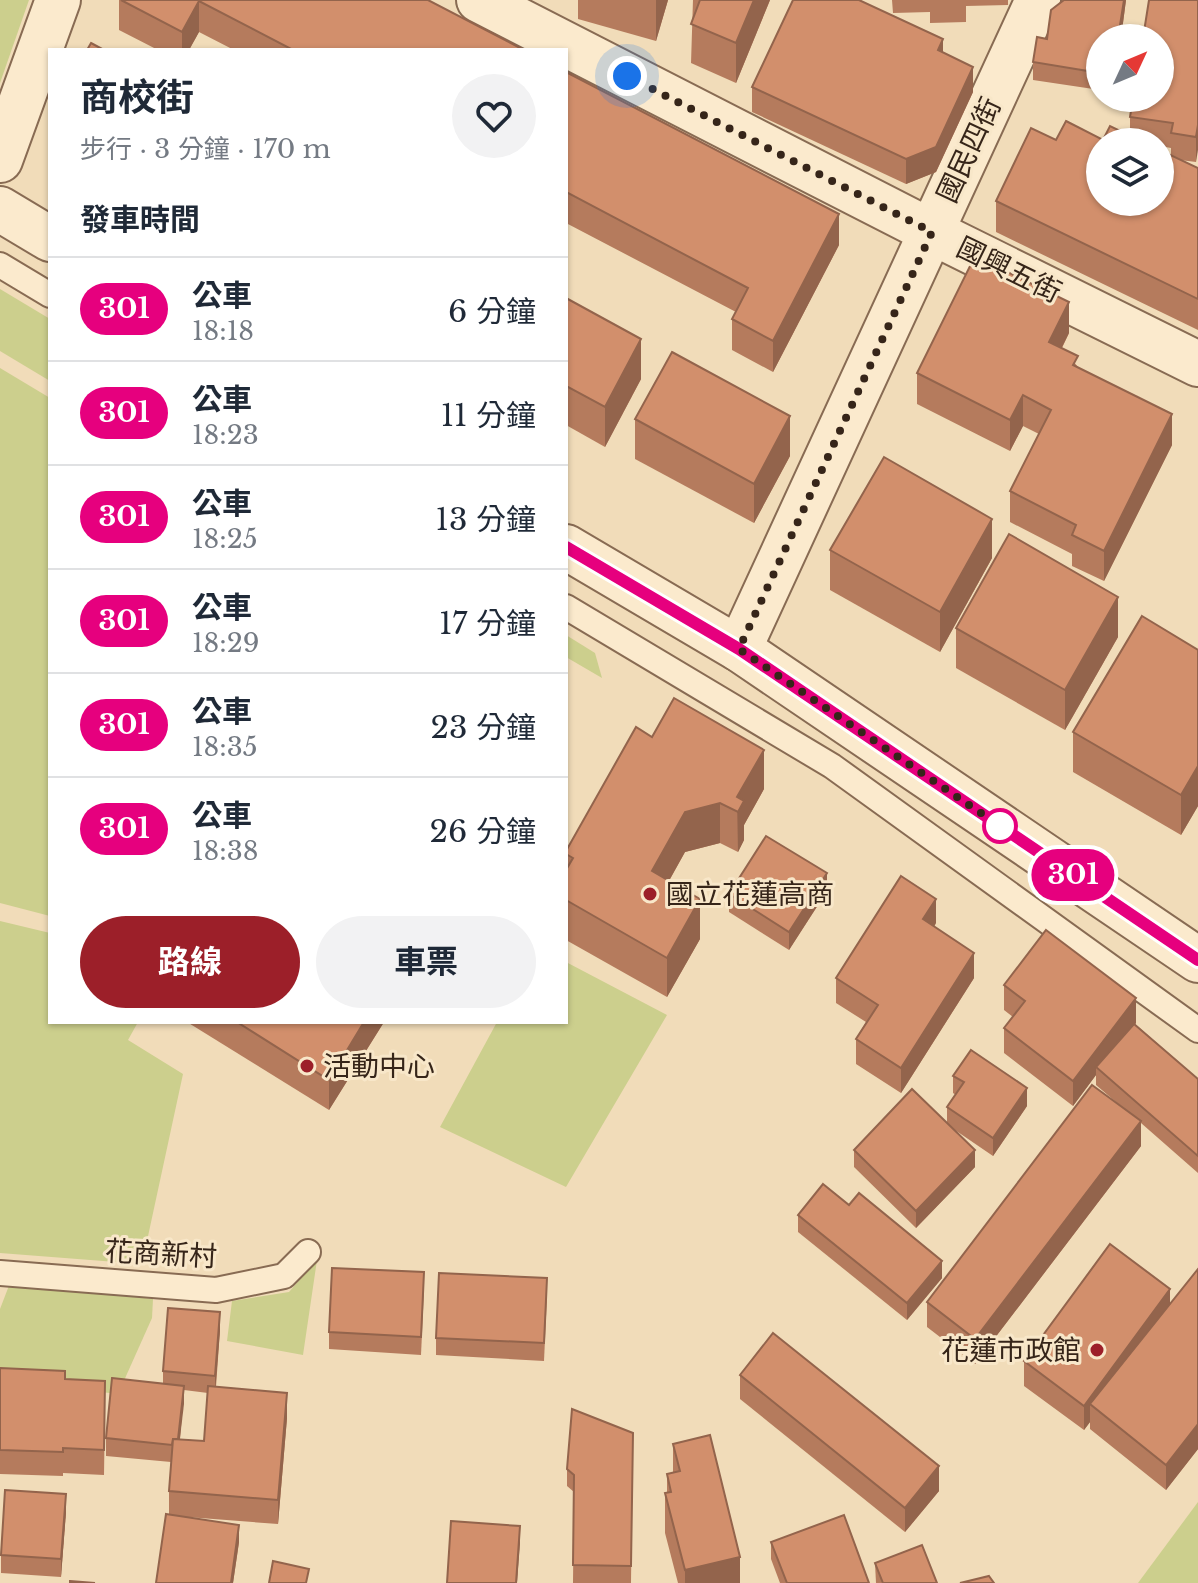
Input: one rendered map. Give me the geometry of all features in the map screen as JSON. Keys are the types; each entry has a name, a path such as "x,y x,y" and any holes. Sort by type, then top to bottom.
{"street":[{"path":"0,160 58,0"},
{"name":"國民四街","path":"739,649 1038,0"},
{"name":"國興五街","path":"504,6 932,232 1198,364"},
{"path":"0,209 48,238"},
{"path":"568,548 739,649 1198,960"}],"lane":[{"path":"0,265 48,294"},
{"path":"568,608 832,766 1198,1030"},
{"name":"花商新村","path":"0,1273 216,1290 284,1276 308,1252"}],"green space":[{"path":"0,0 29,0 0,83"},
{"path":"0,289 48,318 48,380 0,351"},
{"path":"0,368 48,397 48,915 0,903"},
{"path":"568,636 595,653 602,678 568,658"},
{"path":"0,921 48,933 48,1024 137,1024 128,1040 183,1074 142,1264 0,1253"},
{"path":"568,963 667,1015 566,1187 440,1127 496,1024 568,1024"},
{"path":"317,1260 303,1355 227,1341 232,1301 289,1292"},
{"path":"10,1283 153,1299 152,1318 118,1394 0,1380 0,1309"},
{"path":"1198,1502 1198,1583 1138,1583"}],"building":[{"path":"121,0 428,0 520,48 289,48 199,1 182,32"},
{"path":"700,0 754,0 736,43 691,24"},
{"path":"793,0 859,0 943,39 938,50 973,67 936,147 906,159 752,87"},
{"path":"1064,0 1124,0 1120,24 1086,24 1086,71 1033,62 1037,37 1047,39 1051,10"},
{"path":"1149,0 1198,0 1196,137 1174,133 1173,123 1130,117 1131,112 1174,112 1174,24 1145,24"},
{"path":"568,73 839,214 773,341 732,319 748,288 568,193"},
{"path":"1066,121 1086,131 1086,216 1174,216 1174,157 1198,168 1198,299 996,201 1031,128 1056,140"},
{"path":"975,256 1069,302 1049,342 1078,356 1073,365 1172,414 1104,551 1072,535 1076,525 1010,491 1051,410 1023,395 1010,420 917,373"},
{"path":"568,299 641,339 605,407 568,387"},
{"path":"672,352 790,416 754,484 635,419"},
{"path":"884,457 992,519 940,612 830,550"},
{"path":"1009,534 1118,597 1065,690 956,628"},
{"path":"1142,616 1198,650 1198,766 1181,795 1073,732"},
{"path":"674,698 764,750 737,797 744,801 738,812 720,803 685,812 652,871 700,899 667,958 568,901 568,867 573,858 568,855 568,847 636,727 652,737"},
{"path":"766,836 827,873 789,932 729,894"},
{"path":"901,876 936,899 923,919 974,953 901,1068 856,1039 878,1005 836,978"},
{"path":"1046,930 1136,998 1073,1081 1004,1028 1025,1001 1004,985"},
{"path":"240,1024 363,1024 329,1080"},
{"path":"1134,1024 1198,1079 1198,1156 1096,1067"},
{"path":"971,1050 1027,1088 993,1138 947,1107 964,1082 953,1076"},
{"path":"1092,1085 1141,1121 975,1339 927,1302"},
{"path":"912,1089 975,1150 916,1211 854,1150"},
{"path":"823,1184 849,1205 859,1193 942,1261 907,1303 798,1215"},
{"name":"花蓮市政館","path":"1110,1244 1170,1289 1084,1406 1024,1361"},
{"path":"332,1268 424,1272 421,1337 329,1332"},
{"path":"1198,1269 1198,1424 1166,1465 1090,1404"},
{"path":"439,1273 547,1278 544,1343 436,1338"},
{"path":"168,1308 220,1312 215,1376 163,1371"},
{"path":"773,1333 939,1466 905,1508 740,1375"},
{"path":"0,1368 65,1371 65,1379 105,1381 104,1450 0,1450"},
{"path":"112,1378 184,1386 178,1439 173,1439 172,1445 106,1438"},
{"path":"208,1386 287,1393 278,1500 169,1491 173,1439 204,1441"},
{"path":"572,1409 633,1433 631,1566 573,1565 574,1475 567,1469"},
{"path":"710,1435 740,1557 685,1570 665,1493 671,1492 667,1474 680,1471 673,1444"},
{"path":"5,1490 66,1494 61,1559 1,1555"},
{"path":"166,1514 239,1525 231,1583 156,1583"},
{"path":"844,1515 869,1583 787,1583 771,1542"},
{"path":"451,1521 520,1526 516,1583 447,1583"},
{"path":"922,1545 937,1583 883,1583 875,1563"},
{"path":"273,1561 309,1569 306,1583 269,1583"},
{"path":"989,1576 994,1583 960,1583"}],"bus line":[{"name":"301","path":"568,548 739,649 1198,960"}],"place":[{"name":"國立花蓮高商","path":"650,894"},
{"name":"活動中心","path":"307,1066"},
{"name":"花蓮市政館","path":"1097,1350"}],"route":[{"path":"627,76 932,232 739,649 1000,826"}]}
